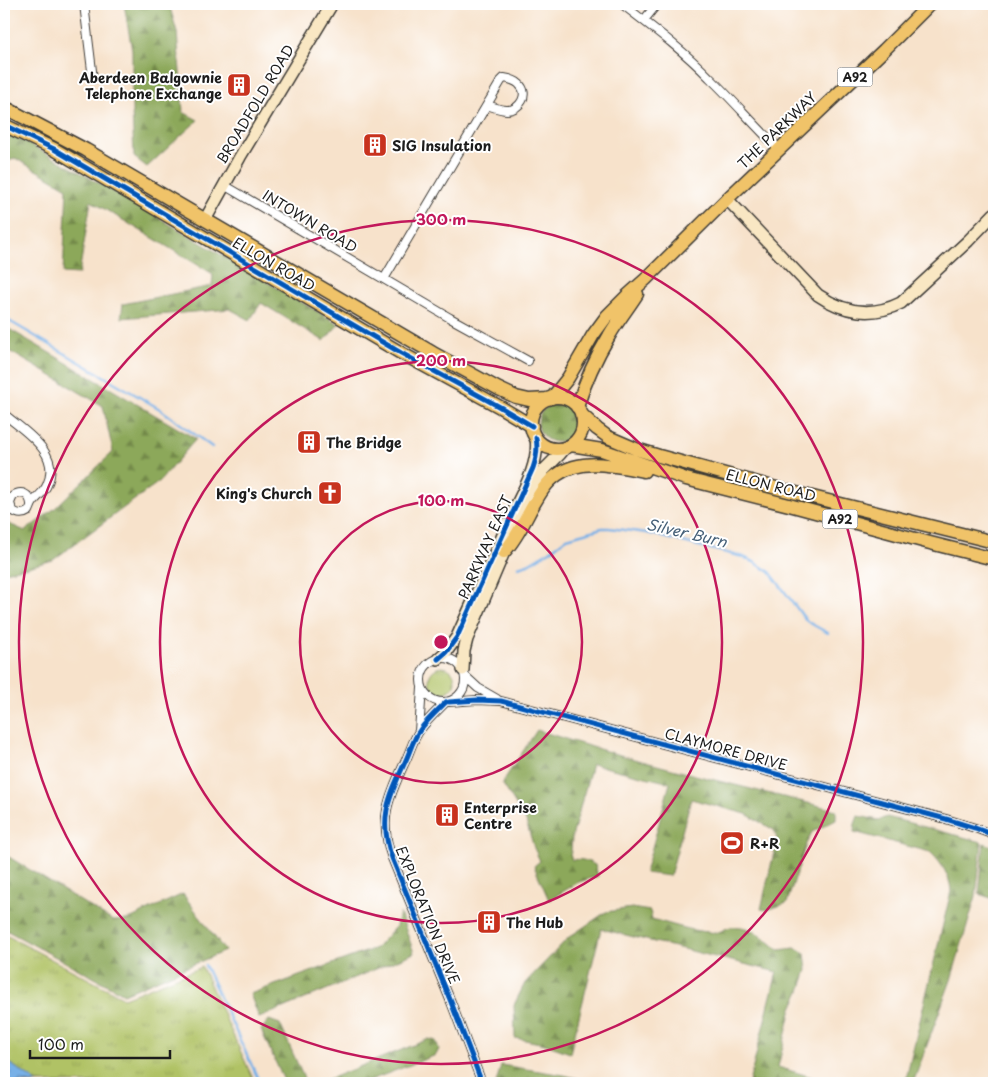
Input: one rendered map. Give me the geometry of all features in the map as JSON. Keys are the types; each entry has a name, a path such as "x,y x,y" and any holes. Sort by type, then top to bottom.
{"main road":[{"name":"THE PARKWAY","path":"550,399 568,378 593,335 627,296 930,4"},
{"name":"ELLON ROAD","path":"4,106 86,150 433,353 500,389 516,397 528,400 550,399"},
{"name":"ELLON ROAD","path":"4,125 54,149 401,353 500,407 534,432"},
{"name":"THE PARKWAY","path":"579,411 584,384 600,352 646,279"},
{"name":"A92","path":"550,399 566,399 572,402 579,411 583,423 582,432 577,439 568,446 557,449 549,448 542,444 534,432 532,419 534,413 542,402 550,399"},
{"name":"ELLON ROAD","path":"579,411 608,437 659,456 994,542"},
{"name":"ELLON ROAD","path":"568,446 602,450 686,479 994,558"},
{"path":"504,552 519,531 544,488 556,475 569,469 596,464 686,479"}],"street":[{"path":"83,72 93,75 84,4"},
{"name":"BROADFOLD ROAD","path":"205,220 332,4"},
{"path":"622,4 681,50 779,149"},
{"path":"644,20 657,4"},
{"path":"384,279 501,80 504,78 516,81 522,88 523,100 514,109 503,110 487,105"},
{"name":"INTOWN ROAD","path":"224,185 450,318 528,361"},
{"path":"727,198 818,295 836,306 868,312 891,308 902,303 994,214"},
{"path":"4,414 38,443 45,451 49,461 50,477 47,485 32,504"},
{"name":"PARKWAY EAST","path":"438,659 457,637 533,468 537,454 534,432"},
{"name":"PARKWAY EAST","path":"464,673 464,651 467,639 536,481 544,470 568,446"},
{"path":"438,659 455,661 464,673 462,692 459,696 448,702 431,699 422,687 421,678 425,668 433,660 438,659"},
{"name":"CLAYMORE DRIVE","path":"464,673 478,688 501,701"},
{"name":"EXPLORATION DRIVE","path":"422,687 419,731 389,799 386,834 392,858 482,1083"},
{"name":"CLAYMORE DRIVE","path":"448,702 501,701 946,819 994,835"},
{"name":"EXPLORATION DRIVE","path":"419,731 448,702"}],"green space":[{"path":"124,4 169,4 177,32 183,112 198,120 147,167 134,157 132,50"},
{"path":"4,130 128,200 339,324 324,341 261,303 250,320 230,309 121,318 123,304 212,286 213,274 91,201 79,274 63,273 67,188 15,158 4,164"},
{"path":"4,326 196,439 160,481 53,560 4,572 4,521 25,531 54,509 113,452 103,406 4,348"},
{"path":"557,404 570,410 576,423 570,436 557,442 544,436 538,423 544,410"},
{"path":"442,667 451,671 455,680 451,689 442,693 433,689 429,680 433,671"},
{"path":"537,730 648,763 836,810 836,820 812,832 806,844 787,903 767,910 761,909 777,839 774,830 746,814 691,799 670,876 645,873 670,783 592,764 572,837 570,855 572,860 584,860 595,865 598,876 579,882 549,900 534,866 540,861 526,821 502,783"},
{"path":"858,816 879,820 887,817 982,842 976,896 951,980 913,1083 905,1083 951,891 949,880 938,860 930,852 854,832"},
{"path":"984,843 994,847 994,899 979,894"},
{"path":"4,854 113,921 127,920 183,894 225,951 124,994 4,929"},
{"path":"632,908 650,911 652,919 695,930 719,932 731,927 745,928 757,933 779,950 795,948 805,953 807,970 792,1008 778,1067 832,1083 749,1083 777,972 601,929 570,1053 545,1044 515,1038 514,1005 525,983 569,937 606,912"},
{"path":"400,913 414,953 259,1018 250,994 376,948 396,926"},
{"path":"4,934 124,998 202,967 255,1083 4,1083"},
{"path":"269,1020 280,1024 306,1083 285,1083 261,1030"},
{"path":"429,1039 436,1041 439,1049 436,1055 363,1083 320,1083 321,1082"},
{"path":"501,1065 564,1075 597,1083 496,1083"}],"water":[{"path":"11,1064 38,1083 4,1083 4,1070 7,1065"}],"waterway":[{"path":"4,318 160,409 212,447"},
{"name":"Silver Burn","path":"518,567 528,564 550,551 567,538 602,528 647,533 743,557 754,562 770,572 808,622 828,633"},
{"path":"205,965 260,1083"}],"cycle path":[{"path":"4,125 54,149 401,353 532,426"},
{"path":"438,659 457,637 533,468 537,453 536,438"},
{"path":"449,702 501,701 946,819 994,835"},
{"path":"446,702 423,726 413,741 390,797 387,808 386,831 392,858 482,1083"}],"place":[{"name":"Aberdeen Balgownie Telephone Exchange","path":"239,85"},
{"name":"SIG Insulation","path":"375,145"},
{"name":"The Bridge","path":"309,442"},
{"name":"King's Church","path":"330,493"},
{"name":"Enterprise Centre","path":"447,815"},
{"name":"R+R","path":"732,843"},
{"name":"The Hub","path":"489,922"}]}
